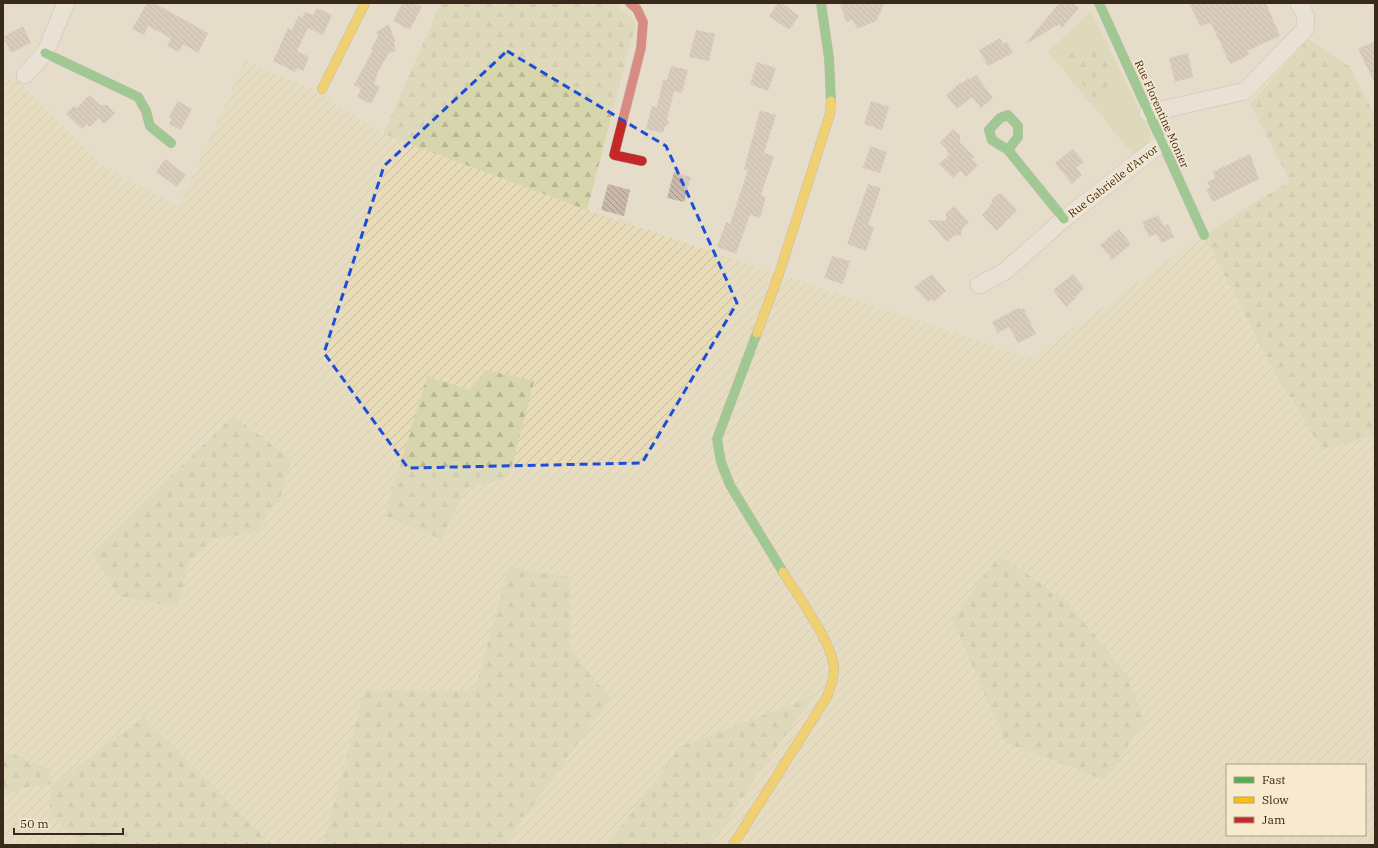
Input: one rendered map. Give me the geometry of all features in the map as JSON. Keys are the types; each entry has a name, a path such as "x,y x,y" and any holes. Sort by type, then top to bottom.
{"street":[{"path":"25,75 45,53 66,3"},
{"path":"322,89 365,3"},
{"path":"630,3 637,9 643,22 641,48 614,155 642,161"},
{"path":"733,845 827,697 835,676 834,659 827,644 730,485 721,462 717,438 779,274 830,114 833,92 831,66 821,3"},
{"name":"Rue Florentine Monier","path":"1099,3 1204,235"},
{"path":"1148,113 1245,91 1305,29 1306,17 1299,3"},
{"path":"45,53 138,97 146,111 150,126 171,144"},
{"name":"Rue Gabrielle d'Arvor","path":"979,285 1004,272 1064,219 1162,143"},
{"name":"Rue Gabrielle d'Arvor","path":"1008,150 1064,219"}],"highlighted area":[{"path":"507,51 666,146 737,303 642,463 408,468 324,353 384,166"}],"shaded area":[{"path":"245,61 320,93 383,134 587,210 1031,358 1204,235 1290,181 1375,132 1375,845 3,845 3,77 18,81 105,167 179,206"}],"green space":[{"path":"441,3 614,3 636,22 587,210 383,134"},
{"path":"1091,11 1151,133 1147,145 1133,154 1048,52"},
{"path":"1308,39 1350,67 1375,116 1375,317 1372,319 1375,329 1375,436 1322,450 1272,368 1204,235 1290,181 1250,104"},
{"path":"1081,48 1103,53 1110,74 1106,94 1094,99 1062,58"},
{"path":"486,370 534,381 509,477 466,489 441,539 385,516 427,376 469,390"},
{"path":"233,416 291,458 282,494 257,532 213,539 188,564 178,608 119,596 92,553"},
{"path":"999,555 1068,602 1127,675 1145,721 1105,780 1006,743 952,619"},
{"path":"509,567 570,577 571,650 610,699 504,845 323,845 365,690 475,690"},
{"path":"815,695 763,766 712,845 605,845 628,818 680,747"},
{"path":"144,717 272,845 80,845 49,812 53,784 32,786 3,796 3,750 46,767 54,784"}],"building":[{"path":"147,3 154,3 208,33 198,53 183,44 179,52 167,46 171,38 148,26 144,35 132,29"},
{"path":"402,3 414,3 422,7 410,30 393,21"},
{"path":"778,3 782,3 799,16 789,30 769,16"},
{"path":"840,3 885,3 876,21 857,29 853,20 846,22"},
{"path":"1059,3 1073,3 1079,8 1062,28 1059,24 1028,43 1027,42"},
{"path":"1189,3 1266,3 1280,36 1247,51 1249,55 1230,64 1211,23 1200,26"},
{"path":"317,8 332,15 323,35 308,28 297,51 309,57 303,71 297,68 295,72 273,61 288,28 292,30 298,16 302,18 305,12 313,15"},
{"path":"389,24 395,41 396,51 389,53 378,72 374,84 380,87 371,104 357,97 361,89 354,85 373,50 371,49 378,36 376,32"},
{"path":"23,26 31,43 11,53 3,37"},
{"path":"696,30 715,34 709,61 689,57"},
{"path":"1000,38 1003,44 1007,42 1013,53 988,66 979,50"},
{"path":"1375,41 1375,83 1358,49"},
{"path":"1188,53 1193,77 1175,82 1169,58"},
{"path":"757,62 776,68 768,91 750,84"},
{"path":"671,66 688,70 682,93 674,91 667,119 669,123 665,127 663,133 646,129 652,106 657,107 663,80 667,80"},
{"path":"976,75 993,98 981,108 972,97 957,109 946,95 960,83"},
{"path":"89,95 100,105 107,105 115,113 104,124 99,118 90,127 87,124 82,129 66,114 74,106 77,108"},
{"path":"178,101 192,109 181,130 169,124 172,118 169,117"},
{"path":"871,101 889,107 882,130 864,124"},
{"path":"760,110 776,115 764,153 774,156 761,195 766,197 760,218 750,215 736,254 717,247 726,222 730,224 748,170 744,169"},
{"path":"953,129 960,135 960,142 974,157 972,159 978,165 966,177 960,171 953,178 939,164 949,155 946,151 947,150 940,142"},
{"path":"870,146 887,152 880,173 863,168"},
{"path":"1073,149 1084,162 1076,168 1082,175 1072,184 1055,163"},
{"path":"1250,154 1259,179 1213,202 1206,189 1210,188 1207,182 1215,178 1213,172"},
{"path":"165,159 186,175 177,187 156,172"},
{"path":"674,172 691,177 684,202 667,198"},
{"path":"608,184 630,190 624,216 601,210"},
{"path":"868,184 881,188 868,225 874,227 866,251 847,244"},
{"path":"998,194 1002,194 1017,210 997,231 982,215 993,202 991,200"},
{"path":"954,206 969,222 962,229 961,236 955,235 947,242 928,220 946,221 946,213"},
{"path":"1158,215 1164,226 1168,224 1174,237 1161,243 1157,234 1149,237 1142,222"},
{"path":"1119,229 1131,244 1112,260 1100,245"},
{"path":"832,256 850,261 843,284 824,278"},
{"path":"932,274 946,291 934,302 932,299 928,302 914,287"},
{"path":"1073,274 1084,288 1066,307 1053,290"},
{"path":"1018,308 1024,309 1036,334 1018,343 1009,327 998,333 992,322"}],"traffic: fast":[{"path":"821,3 829,58 831,101"},
{"path":"1099,3 1204,235"},
{"path":"45,53 138,97 146,111 150,126 171,143"},
{"path":"1008,150 992,140 989,130 1000,118 1008,115 1018,126 1018,137 1008,150 1064,219"},
{"path":"757,333 717,439 721,462 730,485 783,572"}],"traffic: slow":[{"path":"322,89 365,3"},
{"path":"757,333 779,274 830,114 831,101"},
{"path":"733,845 827,697 832,684 834,670 828,647 814,620 783,572"}],"traffic: jam":[{"path":"630,3 637,9 643,22 641,48 614,155 642,161"}]}
